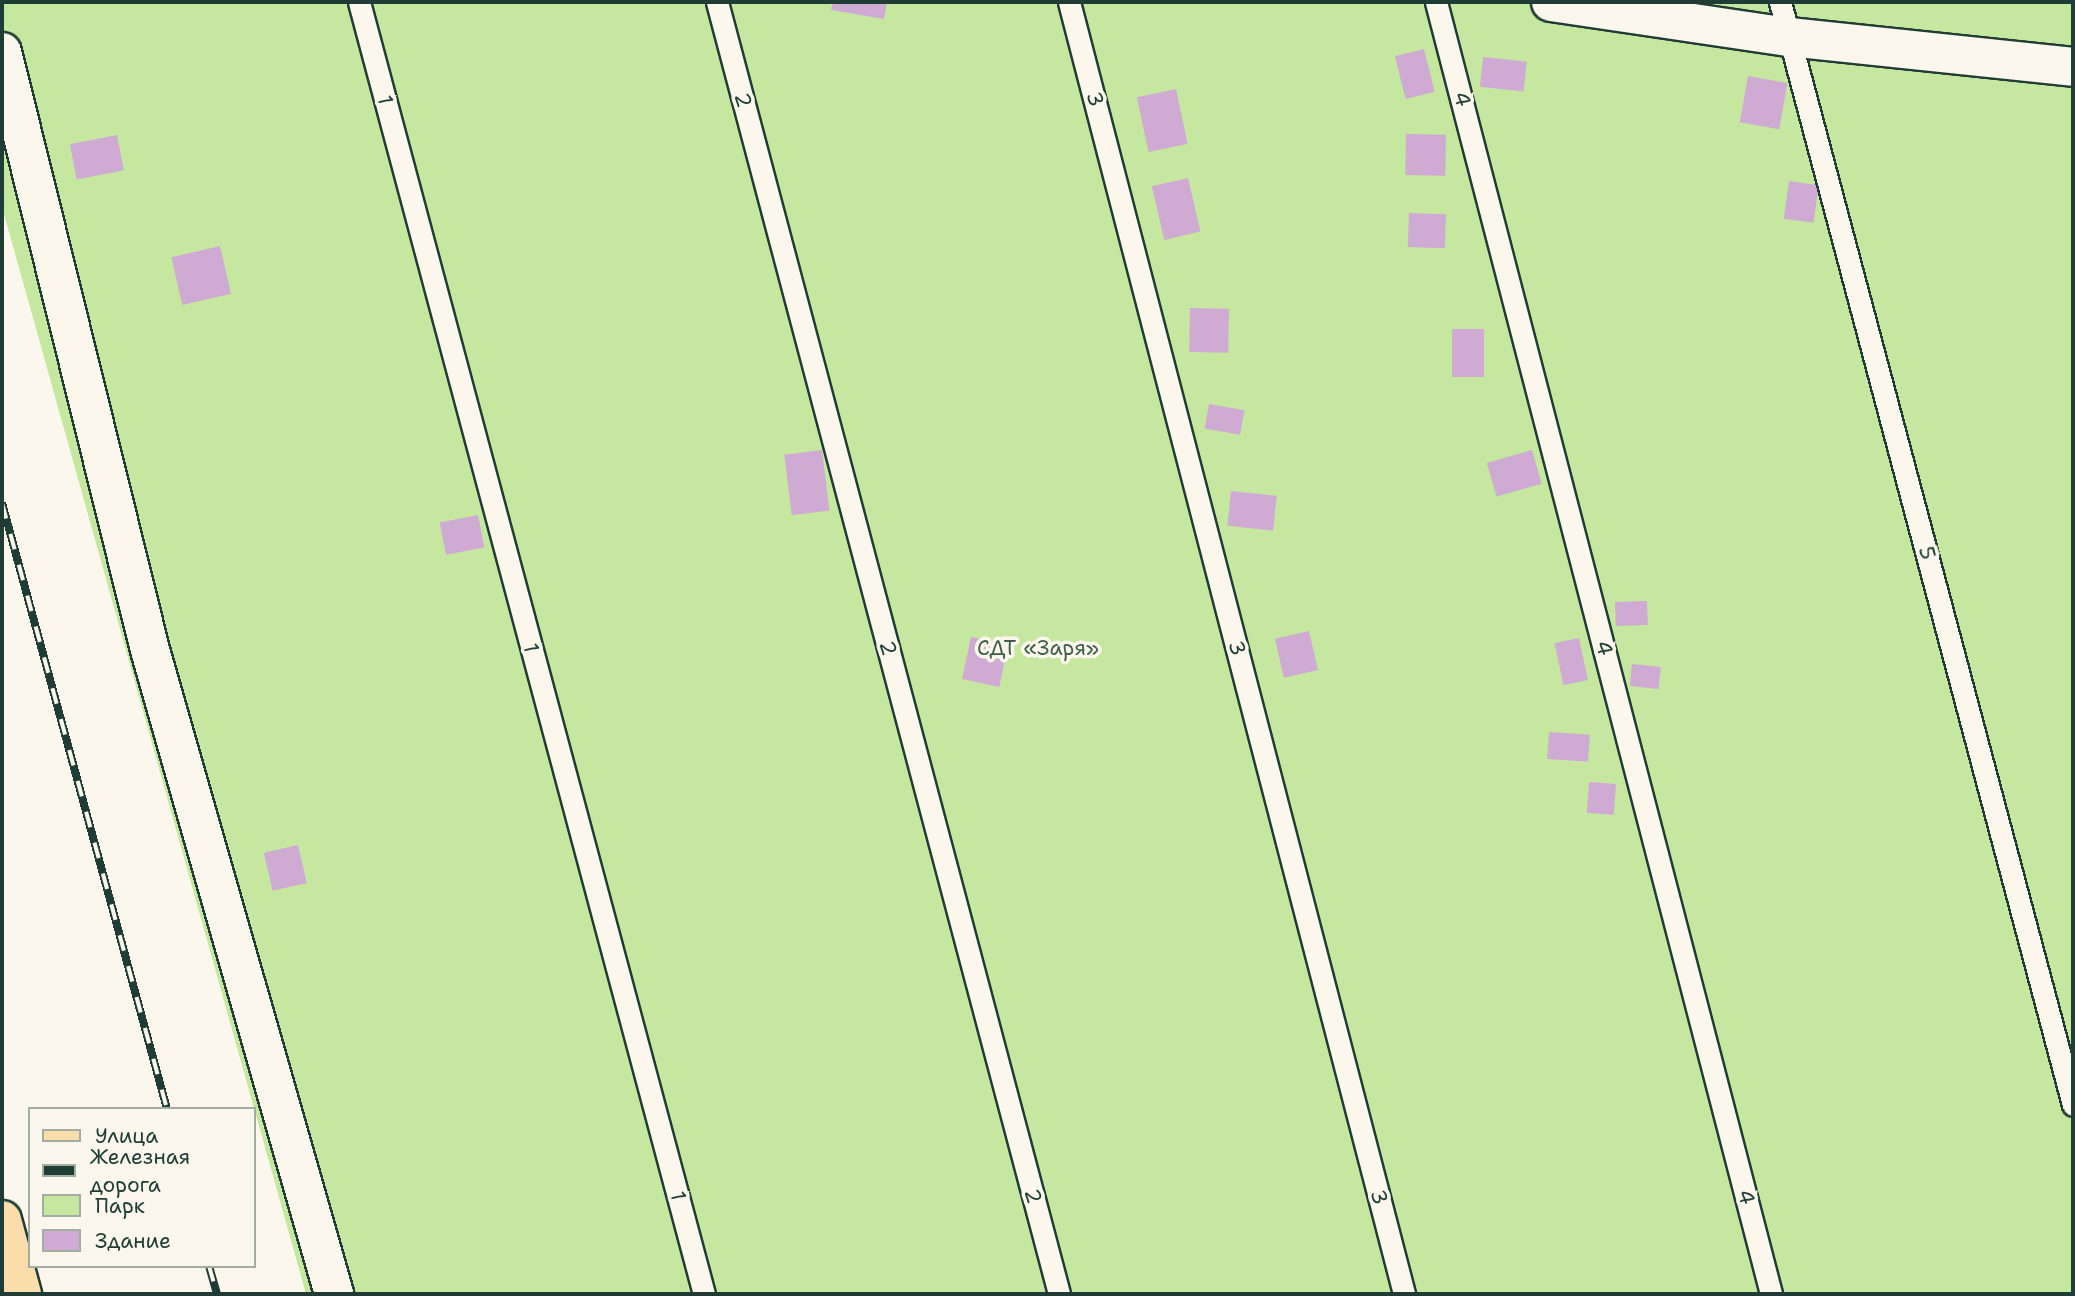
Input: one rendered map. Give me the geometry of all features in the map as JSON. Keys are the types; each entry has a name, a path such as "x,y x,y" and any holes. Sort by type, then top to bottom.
{"main road":[{"path":"2,1220 22,1294"}],"street":[{"path":"1551,2 1785,19 2073,67"},
{"path":"2,52 150,650 334,1294"}],"lane":[{"name":"1","path":"359,2 704,1294"},
{"name":"2","path":"717,2 1059,1294"},
{"name":"3","path":"1069,2 1404,1294"},
{"name":"4","path":"1436,2 1771,1294"},
{"name":"5","path":"1785,19 2073,1105"}],"green space":[{"name":"СДТ «Заря»","path":"2,2 2073,2 2073,1294 306,1294 256,1115 256,1107 254,1107 2,207"}],"building":[{"path":"833,2 887,2 884,19 831,10"},
{"path":"1424,49 1435,92 1406,99 1395,56"},
{"path":"1483,57 1527,62 1524,91 1480,87"},
{"path":"1748,76 1787,83 1779,129 1740,122"},
{"path":"1176,89 1188,144 1149,152 1137,97"},
{"path":"1406,134 1446,135 1445,176 1405,175"},
{"path":"117,135 124,170 77,179 70,144"},
{"path":"1188,178 1200,232 1164,240 1152,186"},
{"path":"1789,181 1819,185 1813,223 1784,219"},
{"path":"1409,213 1446,214 1445,248 1408,247"},
{"path":"220,246 231,294 182,305 171,257"},
{"path":"1190,308 1229,309 1228,353 1189,352"},
{"path":"1452,329 1484,329 1484,377 1452,377"},
{"path":"1209,404 1244,410 1240,435 1205,429"},
{"path":"822,450 829,511 792,515 784,455"},
{"path":"1532,450 1542,484 1496,497 1487,463"},
{"path":"1231,491 1277,496 1273,531 1227,526"},
{"path":"478,515 484,547 446,555 440,522"},
{"path":"1647,601 1648,625 1616,626 1615,602"},
{"path":"1309,631 1318,670 1284,678 1275,639"},
{"path":"971,637 1008,645 999,687 962,679"},
{"path":"1579,638 1588,680 1563,685 1555,643"},
{"path":"1632,664 1661,667 1659,689 1630,686"},
{"path":"1549,732 1590,735 1588,762 1547,759"},
{"path":"1589,782 1616,784 1614,815 1587,813"},
{"path":"298,845 307,883 273,891 264,853"}],"railway":[{"path":"2,503 166,1107"},
{"path":"210,1268 217,1294"}]}
